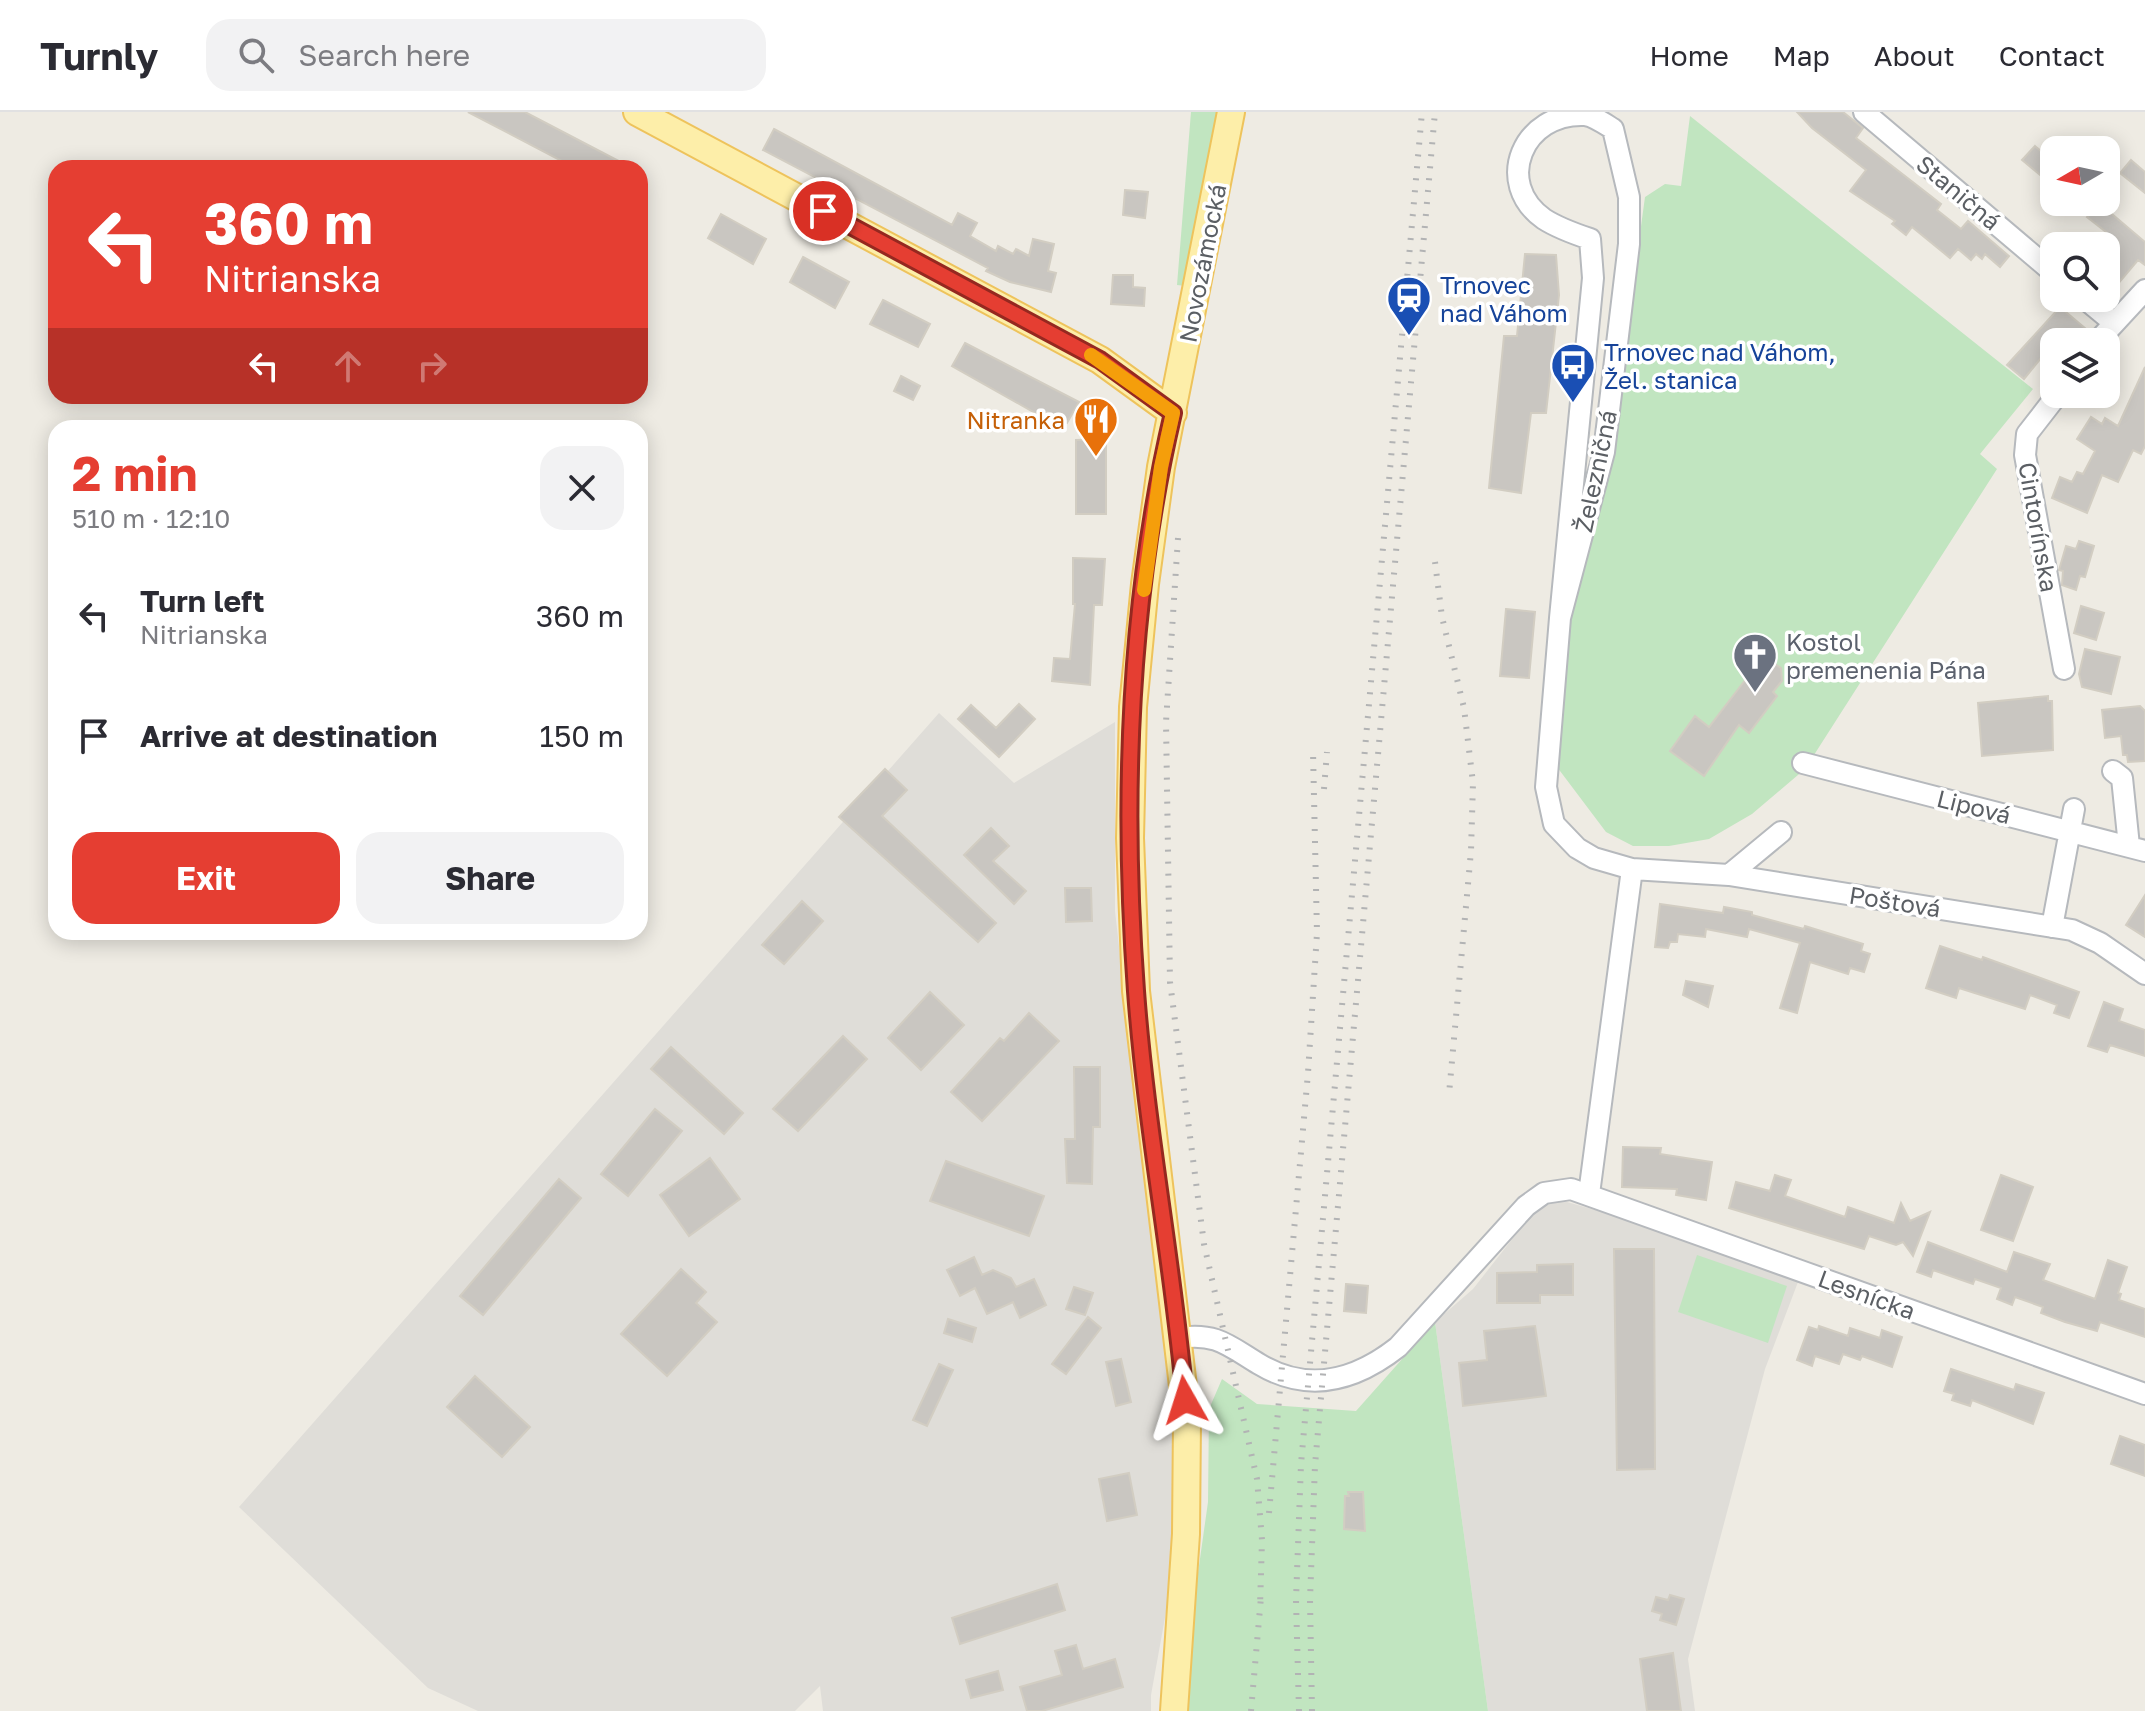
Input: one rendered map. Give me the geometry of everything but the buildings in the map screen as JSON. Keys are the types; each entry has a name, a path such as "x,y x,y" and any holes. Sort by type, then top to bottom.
{"main road":[{"name":"Novozámocká","path":"1174,1711 1188,1453 1179,1338 1140,1037 1130,838 1138,643 1161,467 1231,112"},
{"path":"654,116 1100,360 1173,413"}],"street":[{"path":"1597,112 1613,129"},
{"name":"Staničná","path":"1864,112 2040,261"},
{"name":"Železničná","path":"1560,618 1604,452 1629,244 1629,197 1613,129 1587,115 1563,115 1538,126 1521,148 1516,173 1526,198 1542,218 1590,239 1593,278 1560,618 1547,772 1548,806 1554,824 1577,848 1594,858 1632,869"},
{"path":"2108,328 2145,290"},
{"path":"2101,312 2113,322"},
{"name":"Cintorínska","path":"2047,408 2027,434 2025,455 2064,669"},
{"name":"Lipová","path":"1803,763 2137,848"},
{"path":"2113,771 2122,778 2137,848"},
{"path":"2052,927 2074,809"},
{"path":"1729,875 1781,832"},
{"path":"1589,1194 1632,869"},
{"name":"Poštová","path":"1632,869 1729,875 2052,927 2089,936 2145,974"},
{"name":"Lesnícka","path":"1179,1338 1198,1335 1214,1339 1243,1351 1260,1365 1296,1379 1322,1381 1346,1378 1371,1366 1398,1347 1526,1206 1544,1193 1571,1189 2145,1394"}],"shaded area":[{"path":"939,713 1014,783 1115,722 1115,911 1178,1467 1170,1590 1151,1695 1151,1711 823,1711 820,1686 795,1711 478,1711 428,1688 239,1507"},
{"path":"1546,1196 1602,1212 1798,1282 1765,1369 1688,1659 1695,1711 1488,1711 1435,1322 1473,1289"}],"green space":[{"path":"1191,112 1220,112 1186,286 1177,285"},
{"path":"1690,116 2033,389 1980,454 1997,469 1805,769 1752,814 1709,839 1669,846 1633,846 1606,832 1554,763 1573,600 1610,453 1645,197 1665,184 1681,186"},
{"path":"1697,1255 1787,1286 1768,1343 1678,1312"},
{"path":"1435,1322 1488,1711 1184,1711 1184,1672 1208,1502 1209,1409 1222,1379 1257,1404 1356,1411"}],"railway":[{"path":"1299,1711 1296,1600 1301,1464 1422,112"},
{"path":"1312,1711 1310,1600 1315,1465 1435,112"},
{"path":"1178,538 1166,722 1170,982 1204,1244 1257,1479 1262,1540 1260,1606"},
{"path":"1435,562 1442,617 1464,708 1473,783 1471,851 1449,1094"},
{"path":"1269,1513 1308,1073 1317,933 1313,751"},
{"path":"1324,789 1327,752"},
{"path":"1251,1711 1261,1597"}],"slow traffic":[{"path":"1091,355 1173,413 1161,467 1144,590"}],"place":[{"name":"Trnovec nad Váhom","path":"1409,337"},
{"name":"Trnovec nad Váhom, Žel. stanica","path":"1573,404"},
{"name":"Nitranka","path":"1096,458"},
{"name":"Kostol premenenia Pána","path":"1755,694"}],"route":[{"path":"823,211 1100,360 1173,413 1152,523 1138,643 1130,838 1136,991 1143,1068 1185,1400"}]}
